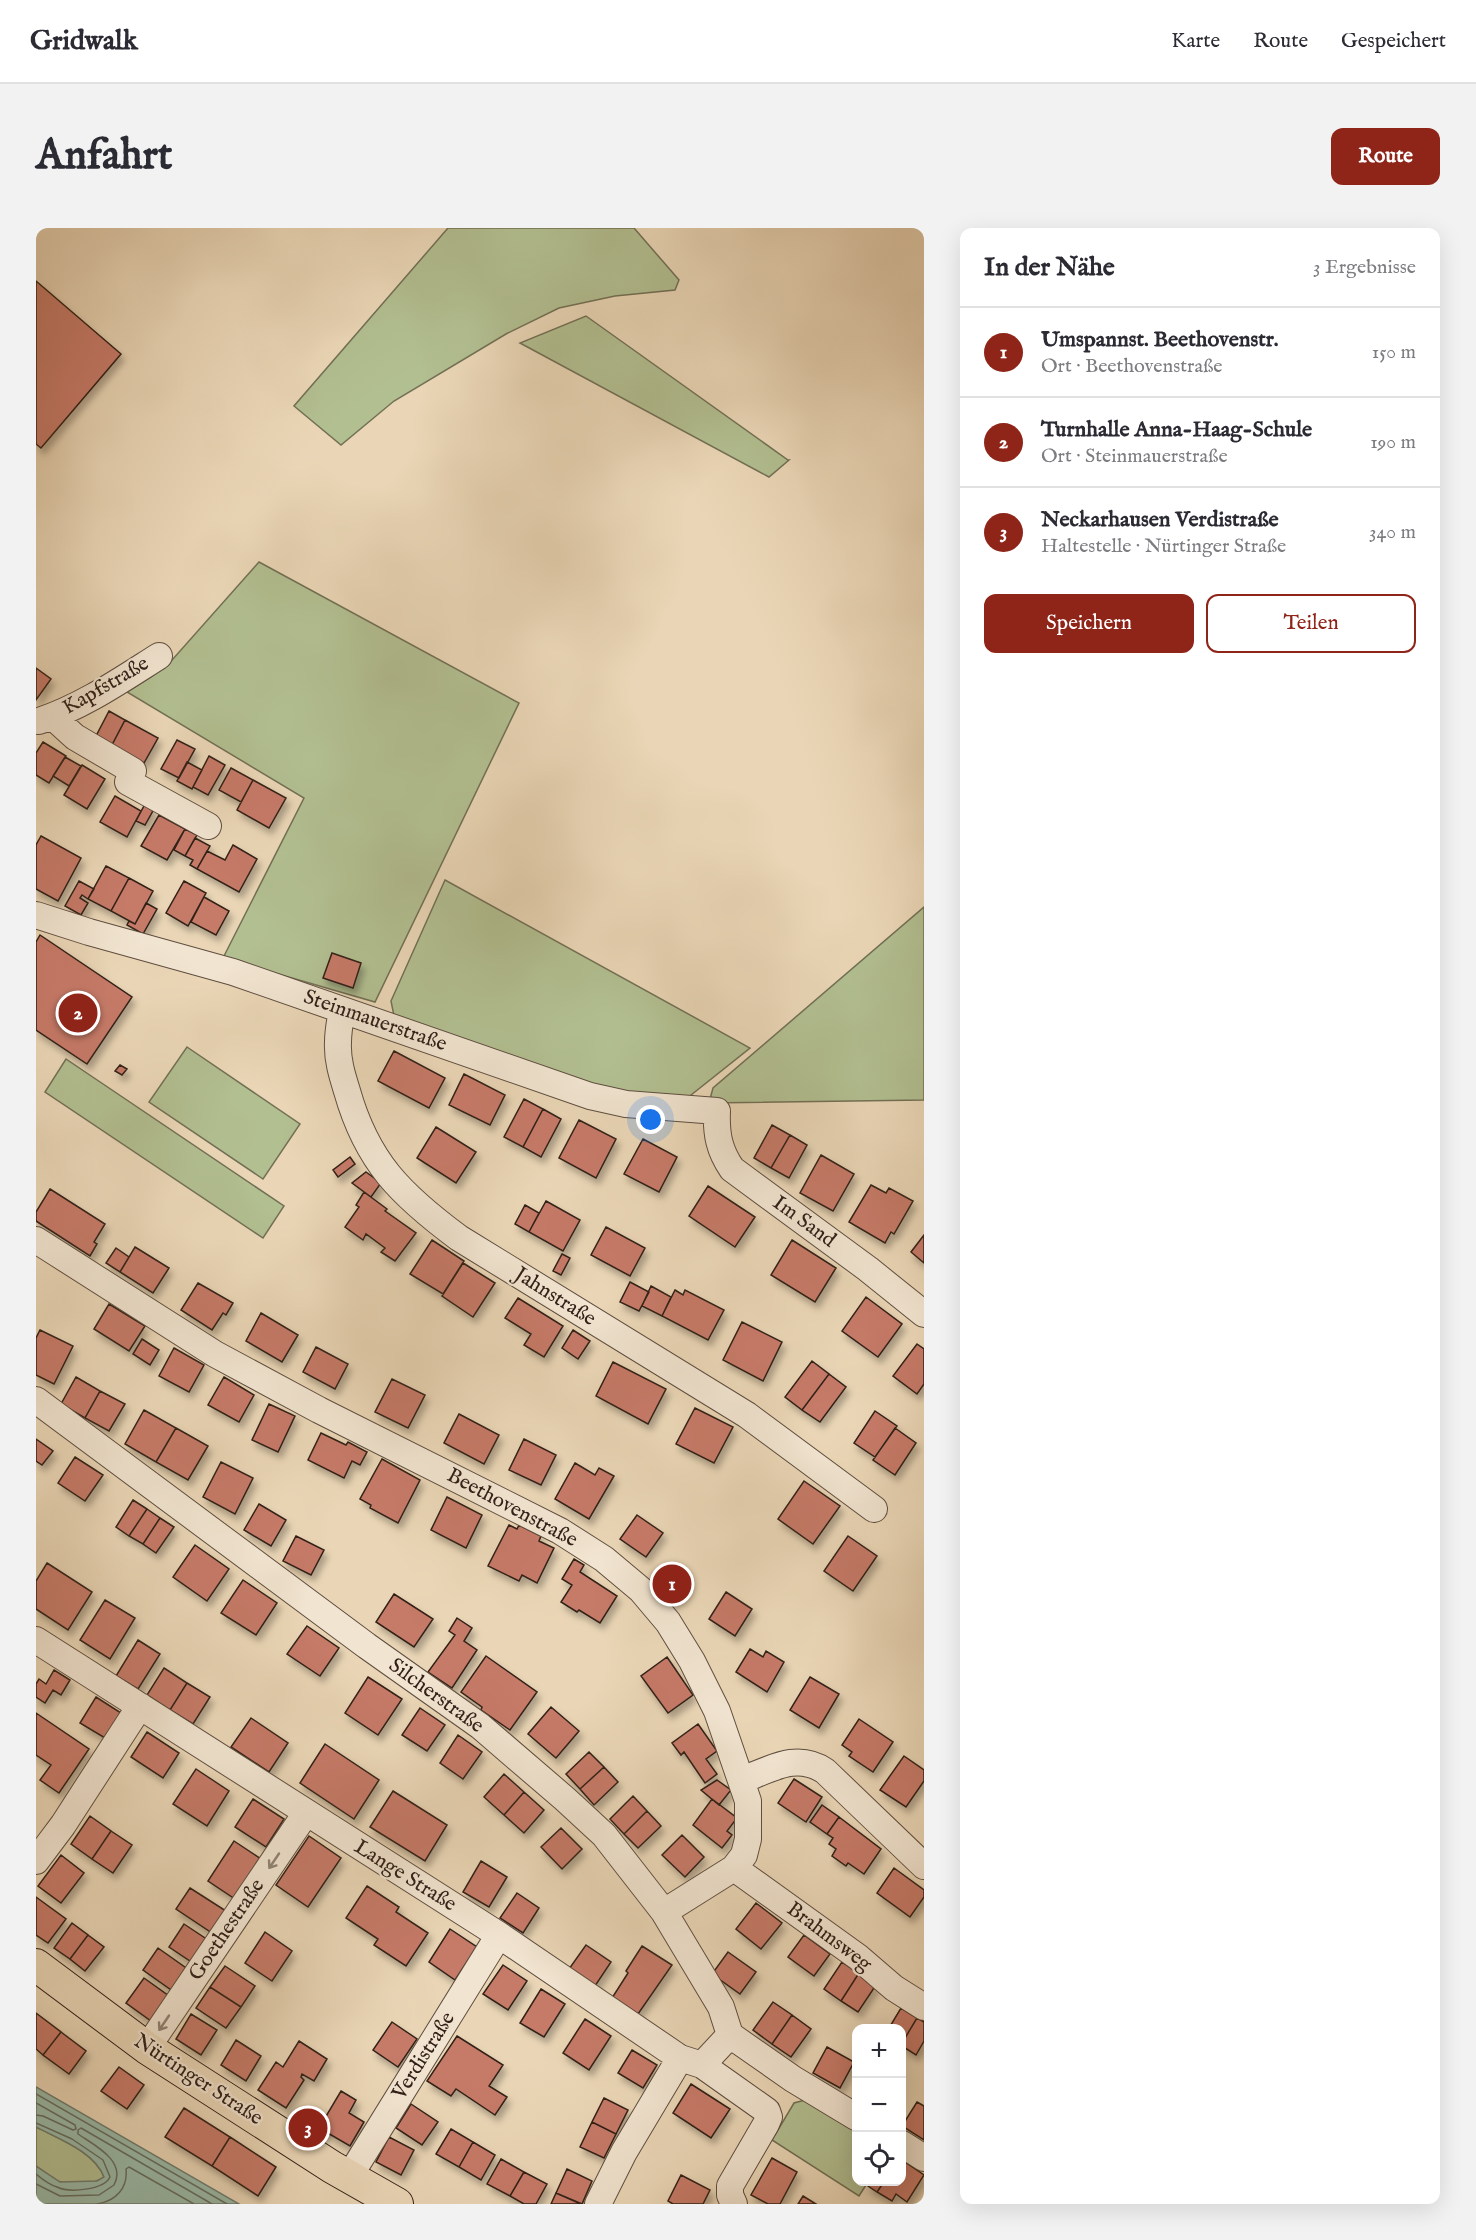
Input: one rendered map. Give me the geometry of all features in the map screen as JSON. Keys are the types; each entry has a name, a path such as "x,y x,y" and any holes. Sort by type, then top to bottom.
{"main road":[{"name":"Nürtinger Straße","path":"36,1965 147,2048 349,2177 397,2204"}],"street":[{"name":"Kapfstraße","path":"44,719 99,694 159,656"},
{"name":"Kapfstraße","path":"44,719 133,771 128,782 208,826"},
{"name":"Steinmauerstraße","path":"36,915 232,972 590,1096 626,1104 717,1111"},
{"name":"Jahnstraße","path":"342,1010 337,1043 340,1067 354,1117 376,1159 389,1177 421,1210 459,1238 747,1415 874,1509"},
{"name":"Im Sand","path":"717,1111 718,1142 723,1156 732,1169 868,1269 924,1314"},
{"name":"Beethovenstraße","path":"36,1240 215,1353 319,1410 560,1531 604,1559 641,1590 668,1622 692,1660 717,1711 742,1780 748,1801 748,1839 744,1855 734,1868"},
{"name":"Silcherstraße","path":"36,1400 345,1630 480,1726 565,1799 604,1835 664,1912 721,2007 730,2035"},
{"name":"Lange Straße","path":"36,1640 499,1935 766,2111 769,2117 730,2186 730,2195 734,2204"},
{"path":"36,1861 63,1825 140,1706"},
{"path":"742,1780 796,1761 815,1764 924,1866"},
{"name":"Goethestraße","path":"147,2048 306,1813"},
{"path":"664,1912 734,1868"},
{"name":"Brahmsweg","path":"734,1868 841,1944 894,1988 924,2007"},
{"name":"Verdistraße","path":"349,2177 499,1935"},
{"path":"598,2204 624,2152 691,2062 730,2035 793,2079 852,2115"},
{"path":"906,2147 924,2158"}],"shaded area":[{"path":"448,228 634,228 679,280 675,290 615,296 559,308 506,334 394,401 341,445 294,406"},
{"path":"586,316 789,460 769,477 520,343"},
{"path":"259,562 519,703 375,1002 223,958 304,798 127,692 165,668"},
{"path":"445,880 750,1048 686,1099 607,1092 394,1016 391,1001"},
{"path":"924,907 924,1100 709,1103 713,1088"},
{"path":"187,1047 300,1124 263,1179 149,1102"},
{"path":"66,1059 284,1206 263,1238 45,1092"},
{"path":"805,2100 852,2127 852,2186 865,2186 859,2196 772,2140 794,2103"},
{"path":"36,2127 84,2153 99,2168 104,2177 89,2183 72,2184 58,2181 44,2173 36,2166"}],"water":[{"path":"36,2087 239,2204 36,2204 36,2166 60,2182 97,2181 104,2177 93,2160 85,2153 36,2127"}],"building":[{"path":"36,281 121,354 41,448 36,444"},
{"path":"36,668 51,679 36,700"},
{"path":"109,711 125,720 112,745 96,736"},
{"path":"125,720 158,738 144,763 112,745"},
{"path":"177,740 195,749 179,778 161,769"},
{"path":"43,742 66,756 49,783 36,775 36,753"},
{"path":"209,756 225,765 208,795 193,787"},
{"path":"65,757 81,766 69,786 53,776"},
{"path":"187,762 202,770 192,789 177,781"},
{"path":"82,765 105,779 87,809 64,795"},
{"path":"231,768 253,780 241,802 219,790"},
{"path":"253,780 286,798 269,828 237,810"},
{"path":"115,796 141,811 127,837 100,822"},
{"path":"145,804 154,809 145,825 136,821"},
{"path":"159,815 185,829 167,860 141,846"},
{"path":"185,829 197,835 185,856 174,850"},
{"path":"41,836 81,858 58,901 36,889 36,845"},
{"path":"195,838 210,846 197,869 190,865 193,860 185,856"},
{"path":"233,845 257,859 239,892 197,869 207,851 225,860"},
{"path":"106,866 129,878 111,911 88,899"},
{"path":"129,878 153,891 135,924 111,911"},
{"path":"79,881 94,889 88,899 82,895 80,898 88,903 81,915 65,906"},
{"path":"184,881 206,893 188,926 166,913"},
{"path":"204,897 229,911 216,935 191,922"},
{"path":"146,903 157,909 143,934 127,925 129,921 135,924"},
{"path":"40,935 132,997 87,1064 36,1030 36,942"},
{"path":"332,953 361,963 353,988 323,978"},
{"path":"394,1051 445,1078 429,1108 378,1081"},
{"path":"120,1065 127,1069 122,1075 115,1071"},
{"path":"464,1074 505,1095 490,1125 449,1105"},
{"path":"524,1099 543,1109 523,1147 504,1137"},
{"path":"543,1109 561,1119 541,1157 523,1147"},
{"path":"579,1120 616,1139 596,1178 559,1158"},
{"path":"772,1125 790,1135 771,1168 754,1158"},
{"path":"436,1127 476,1152 456,1183 417,1158"},
{"path":"790,1135 807,1145 789,1178 771,1168"},
{"path":"643,1139 677,1157 659,1192 624,1174"},
{"path":"821,1155 854,1174 833,1211 800,1193"},
{"path":"350,1157 355,1164 338,1177 333,1170"},
{"path":"366,1172 381,1183 371,1197 352,1183"},
{"path":"871,1185 886,1193 889,1188 913,1201 894,1234 891,1232 885,1243 849,1222"},
{"path":"708,1186 755,1217 735,1247 689,1216"},
{"path":"50,1189 105,1224 94,1242 97,1244 90,1256 36,1221 36,1212"},
{"path":"364,1192 387,1209 385,1211 416,1233 395,1261 381,1252 385,1248 366,1234 363,1240 345,1227 359,1207 356,1205"},
{"path":"546,1201 580,1220 563,1251 529,1232"},
{"path":"525,1205 539,1213 529,1232 515,1224"},
{"path":"606,1227 645,1248 630,1276 591,1255"},
{"path":"924,1235 924,1263 911,1252"},
{"path":"432,1240 464,1261 443,1294 410,1274"},
{"path":"792,1240 836,1268 815,1302 771,1275"},
{"path":"135,1247 169,1268 153,1293 120,1272"},
{"path":"116,1248 129,1257 120,1272 106,1263"},
{"path":"562,1254 570,1258 561,1275 553,1271"},
{"path":"463,1263 495,1283 473,1317 442,1296"},
{"path":"630,1282 649,1292 639,1311 620,1302"},
{"path":"198,1283 233,1303 226,1315 223,1313 212,1330 181,1310"},
{"path":"651,1286 671,1297 662,1316 642,1306"},
{"path":"675,1290 683,1295 685,1290 724,1310 708,1340 662,1316"},
{"path":"866,1297 902,1324 878,1357 842,1331"},
{"path":"518,1298 563,1326 544,1357 524,1345 531,1334 505,1318"},
{"path":"109,1304 145,1326 129,1351 94,1329"},
{"path":"261,1313 298,1335 282,1362 246,1341"},
{"path":"742,1322 782,1342 763,1381 723,1360"},
{"path":"40,1330 73,1346 54,1384 36,1375 36,1338"},
{"path":"573,1330 590,1341 578,1359 562,1348"},
{"path":"142,1339 159,1350 150,1365 133,1354"},
{"path":"917,1344 924,1349 924,1384 917,1394 893,1376"},
{"path":"316,1347 348,1364 335,1389 303,1372"},
{"path":"174,1348 204,1365 189,1392 159,1376"},
{"path":"812,1361 829,1374 802,1410 785,1397"},
{"path":"613,1362 666,1389 648,1424 596,1396"},
{"path":"829,1374 846,1387 820,1422 802,1410"},
{"path":"76,1377 100,1391 85,1418 61,1404"},
{"path":"224,1377 254,1395 239,1422 208,1405"},
{"path":"392,1379 425,1395 408,1428 375,1412"},
{"path":"100,1391 125,1404 109,1431 85,1418"},
{"path":"269,1404 295,1416 278,1452 252,1440"},
{"path":"695,1408 733,1427 714,1463 676,1444"},
{"path":"144,1410 176,1428 156,1462 125,1444"},
{"path":"875,1411 897,1426 875,1457 854,1443"},
{"path":"459,1414 499,1435 484,1464 444,1443"},
{"path":"176,1428 208,1446 188,1480 156,1462"},
{"path":"895,1428 916,1443 895,1475 873,1460"},
{"path":"321,1433 346,1445 348,1442 367,1452 360,1465 352,1461 344,1478 308,1460"},
{"path":"36,1439 53,1451 42,1465 36,1461"},
{"path":"524,1439 556,1455 541,1485 509,1470"},
{"path":"75,1457 103,1475 85,1501 58,1483"},
{"path":"382,1459 420,1480 398,1523 370,1508 371,1505 360,1499"},
{"path":"221,1462 253,1478 235,1514 203,1497"},
{"path":"575,1463 595,1475 599,1468 614,1476 589,1519 555,1499"},
{"path":"804,1481 840,1506 813,1544 778,1519"},
{"path":"447,1497 482,1515 466,1548 431,1530"},
{"path":"133,1500 147,1509 129,1536 116,1527"},
{"path":"259,1504 286,1520 271,1546 244,1530"},
{"path":"147,1509 160,1518 143,1544 129,1536"},
{"path":"637,1515 663,1533 646,1557 620,1539"},
{"path":"160,1518 174,1527 156,1553 143,1544"},
{"path":"509,1525 517,1529 519,1525 541,1536 539,1541 554,1548 537,1583 522,1575 519,1581 488,1566"},
{"path":"296,1536 324,1550 311,1575 283,1561"},
{"path":"848,1536 877,1556 853,1591 824,1571"},
{"path":"195,1545 229,1569 207,1601 173,1577"},
{"path":"574,1559 584,1565 580,1572 617,1596 600,1623 561,1602 572,1585 562,1579"},
{"path":"47,1563 92,1592 68,1630 36,1609 36,1581"},
{"path":"674,1576 680,1584 671,1592 665,1584"},
{"path":"243,1580 277,1603 256,1635 221,1613"},
{"path":"726,1592 752,1609 735,1636 709,1619"},
{"path":"394,1594 433,1619 414,1647 376,1622"},
{"path":"105,1600 135,1618 110,1659 80,1640"},
{"path":"457,1618 472,1628 464,1641 477,1650 452,1688 428,1672 455,1635 449,1631"},
{"path":"307,1626 339,1648 320,1676 287,1654"},
{"path":"138,1640 160,1654 138,1689 116,1676"},
{"path":"750,1649 763,1657 766,1651 784,1662 767,1692 736,1672"},
{"path":"486,1656 537,1692 510,1730 481,1710 482,1707 461,1692"},
{"path":"667,1657 693,1695 668,1713 641,1676"},
{"path":"164,1668 187,1683 170,1710 147,1695"},
{"path":"54,1670 70,1680 61,1695 53,1690 45,1703 36,1697 36,1684 39,1679 46,1684"},
{"path":"368,1677 402,1699 378,1735 345,1713"},
{"path":"810,1677 839,1694 819,1728 790,1710"},
{"path":"187,1683 210,1697 193,1724 170,1710"},
{"path":"96,1697 121,1713 105,1738 80,1723"},
{"path":"551,1707 579,1731 556,1758 528,1734"},
{"path":"420,1708 445,1725 427,1751 402,1735"},
{"path":"36,1713 89,1749 59,1793 40,1780 51,1765 36,1755"},
{"path":"251,1718 288,1743 269,1772 231,1747"},
{"path":"859,1719 893,1742 873,1772 849,1756 852,1752 842,1745"},
{"path":"698,1724 717,1751 706,1759 717,1774 705,1783 684,1752 681,1755 672,1743"},
{"path":"147,1732 179,1753 163,1778 131,1757"},
{"path":"458,1735 482,1752 463,1779 440,1763"},
{"path":"325,1744 379,1780 354,1819 300,1783"},
{"path":"589,1752 604,1767 580,1789 566,1774"},
{"path":"904,1756 924,1770 924,1781 906,1807 880,1790"},
{"path":"604,1767 618,1782 594,1805 580,1789"},
{"path":"196,1769 229,1791 207,1826 173,1804"},
{"path":"504,1774 524,1792 504,1815 484,1797"},
{"path":"794,1779 822,1797 806,1822 778,1803"},
{"path":"717,1780 731,1790 719,1805 701,1790"},
{"path":"393,1791 447,1825 425,1861 370,1827"},
{"path":"524,1792 544,1810 524,1833 504,1815"},
{"path":"633,1796 647,1811 624,1834 610,1819"},
{"path":"253,1799 284,1819 266,1847 235,1827"},
{"path":"712,1799 737,1818 727,1831 732,1835 722,1848 693,1825"},
{"path":"822,1805 839,1817 827,1834 810,1822"},
{"path":"647,1811 661,1826 638,1848 624,1834"},
{"path":"90,1816 111,1831 92,1859 71,1844"},
{"path":"839,1817 881,1849 864,1874 848,1863 846,1866 832,1856 836,1849 829,1844 833,1838 827,1834"},
{"path":"561,1828 582,1849 562,1869 541,1847"},
{"path":"111,1831 132,1845 113,1873 92,1859"},
{"path":"682,1835 704,1857 685,1877 662,1855"},
{"path":"309,1836 341,1858 308,1907 276,1885"},
{"path":"234,1841 261,1859 235,1899 208,1881"},
{"path":"61,1855 84,1873 61,1903 38,1886"},
{"path":"481,1861 507,1877 489,1907 463,1892"},
{"path":"894,1868 924,1890 924,1897 910,1917 877,1893"},
{"path":"367,1886 399,1907 396,1912 428,1933 406,1966 374,1945 378,1939 346,1918"},
{"path":"190,1888 226,1911 212,1933 176,1909"},
{"path":"517,1893 539,1908 523,1933 500,1918"},
{"path":"36,1897 66,1919 48,1943 36,1935"},
{"path":"756,1903 782,1923 761,1949 736,1929"},
{"path":"72,1923 88,1935 70,1959 54,1948"},
{"path":"184,1924 208,1940 193,1963 169,1947"},
{"path":"450,1929 477,1947 455,1980 429,1962"},
{"path":"265,1932 292,1951 272,1981 245,1963"},
{"path":"88,1935 104,1947 85,1971 70,1959"},
{"path":"804,1935 830,1954 814,1976 788,1957"},
{"path":"586,1945 611,1962 595,1986 569,1969"},
{"path":"642,1946 672,1965 638,2014 612,1998"},
{"path":"158,1948 189,1970 174,1992 143,1970"},
{"path":"728,1952 756,1972 740,1994 712,1974"},
{"path":"842,1962 859,1973 841,2001 824,1989"},
{"path":"503,1965 527,1981 508,2010 483,1994"},
{"path":"225,1966 255,1986 241,2007 210,1987"},
{"path":"859,1973 876,1985 858,2012 841,2001"},
{"path":"144,1978 169,1996 151,2021 126,2003"},
{"path":"210,1987 241,2007 226,2028 196,2008"},
{"path":"541,1989 565,2004 544,2037 520,2023"},
{"path":"773,2002 792,2015 772,2044 753,2030"},
{"path":"901,2008 917,2018 906,2036 906,2024 891,2024"},
{"path":"36,2013 61,2032 43,2055 36,2049"},
{"path":"191,2014 217,2030 201,2055 176,2039"},
{"path":"792,2015 811,2029 791,2057 772,2044"},
{"path":"917,2018 924,2022 924,2041 916,2055 906,2049 906,2036"},
{"path":"585,2019 611,2036 589,2070 563,2053"},
{"path":"392,2022 417,2039 398,2067 373,2050"},
{"path":"61,2032 86,2051 69,2074 43,2055"},
{"path":"457,2036 503,2065 489,2086 507,2097 495,2115 456,2089 451,2096 427,2081"},
{"path":"236,2040 261,2056 246,2081 221,2065"},
{"path":"299,2041 327,2059 314,2081 302,2074 301,2077 304,2080 286,2108 258,2090 276,2062 283,2067"},
{"path":"827,2047 852,2061 852,2066 840,2088 813,2073"},
{"path":"632,2050 657,2065 643,2088 618,2073"},
{"path":"119,2067 144,2085 127,2109 101,2091"},
{"path":"691,2084 730,2109 711,2138 673,2113"},
{"path":"341,2091 356,2100 349,2113 364,2122 350,2146 319,2128"},
{"path":"604,2098 628,2110 616,2134 592,2122"},
{"path":"917,2102 924,2106 924,2140 906,2129 906,2120"},
{"path":"411,2104 438,2122 422,2145 396,2128"},
{"path":"184,2108 230,2137 212,2166 165,2137"},
{"path":"592,2122 616,2134 604,2158 580,2147"},
{"path":"451,2129 473,2142 459,2167 436,2154"},
{"path":"230,2137 276,2167 258,2196 212,2166"},
{"path":"389,2137 414,2150 401,2175 376,2162"},
{"path":"473,2142 495,2155 481,2180 459,2167"},
{"path":"772,2158 797,2172 780,2204 768,2204 751,2195"},
{"path":"501,2159 524,2172 510,2196 487,2184"},
{"path":"906,2163 924,2175 907,2202 896,2194 892,2201 877,2192 881,2186 906,2186"},
{"path":"567,2169 592,2181 582,2204 556,2193"},
{"path":"524,2172 547,2184 536,2204 524,2204 510,2196"},
{"path":"681,2175 710,2190 703,2204 673,2204 668,2201"},
{"path":"868,2186 881,2186 877,2192"},
{"path":"556,2193 581,2204 551,2204"},
{"path":"803,2196 816,2204 798,2204"}],"place":[{"name":"Turnhalle Anna-Haag-Schule","path":"78,1013"},
{"name":"Umspannst. Beethovenstr.","path":"672,1584"},
{"name":"Neckarhausen Verdistraße","path":"308,2128"}]}
